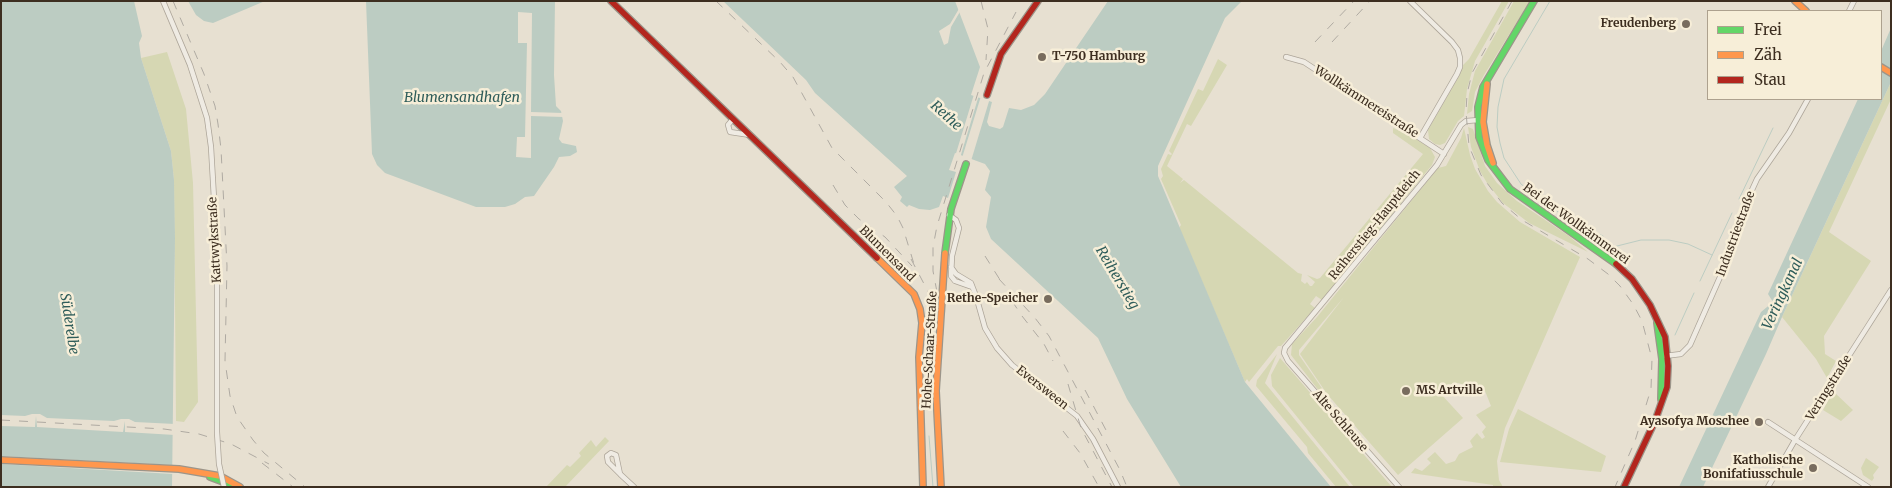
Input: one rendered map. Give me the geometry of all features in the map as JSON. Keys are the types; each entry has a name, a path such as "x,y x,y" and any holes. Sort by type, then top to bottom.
{"main road":[{"name":"Blumensand","path":"611,1 874,254 910,290 916,299 922,323 919,357 923,487"},
{"path":"987,95 1001,54 1038,1"},
{"name":"Bei der Wollkämmerei","path":"1534,1 1481,93 1479,137 1483,151 1510,189 1620,266 1640,288 1665,336 1668,355 1667,386 1660,408 1624,487"},
{"path":"1795,1 1805,10"},
{"name":"Hohe-Schaar-Straße","path":"942,487 936,391 945,253 950,215 955,194 966,164"},
{"name":"Bei der Wollkämmerei","path":"1657,320 1662,359 1660,408"},
{"path":"1,460 173,469 227,478 240,487"},
{"path":"213,476 235,487"}],"street":[{"name":"Kattwykstraße","path":"163,1 190,65 207,118 211,147 217,250 217,432 219,464 224,487"},
{"path":"1410,1 1452,42 1458,50 1460,58 1460,67 1420,138"},
{"name":"Wollkämmereistraße","path":"1286,57 1304,62 1444,154"},
{"name":"Industriestraße","path":"1662,359 1668,355 1681,354 1690,345 1725,268 1741,214 1757,179 1789,133 1807,100"},
{"name":"Blumensand","path":"733,119 728,125 730,132 750,135"},
{"name":"Reiherstieg-Hauptdeich","path":"1284,353 1288,344 1437,165 1460,125 1464,122 1480,120"},
{"name":"Eversween","path":"950,215 956,220 959,228 951,267 956,274 971,283 984,328 997,348 1012,365 1077,416 1093,439 1118,487"},
{"name":"Veringstraße","path":"1768,487 1891,290"},
{"name":"Alte Schleuse","path":"1284,353 1288,361 1399,487"},
{"path":"1768,422 1868,487"},
{"path":"620,474 634,487"}],"green space":[{"path":"1502,1 1509,1 1475,61 1467,89 1464,116 1458,121 1445,143 1435,144 1429,139 1428,130 1459,76 1463,65 1469,59"},
{"path":"1514,1 1530,1 1484,75 1475,92 1472,111 1467,114 1469,94 1475,71"},
{"path":"167,52 186,109 193,183 198,402 184,422 176,421 174,180 171,151 141,58"},
{"path":"1218,59 1227,65 1191,126 1187,124 1167,166 1183,179 1180,183 1184,180 1298,273 1302,274 1301,281 1305,284 1307,282 1312,286 1315,282 1307,275 1317,279 1320,278 1423,154 1393,133 1393,128 1408,134 1430,148 1435,157 1432,165 1322,300 1316,296 1310,304 1315,308 1281,346 1278,346 1249,382 1247,379 1245,382 1179,228 1181,225 1161,179 1163,176 1161,169 1168,154 1172,154 1169,151 1198,89 1203,91"},
{"path":"1891,82 1891,99 1829,232 1871,261 1824,336 1825,354 1836,361 1827,378 1816,359 1782,317"},
{"path":"1468,127 1473,129 1485,166 1497,183 1517,201 1569,236 1588,252 1529,223 1503,203 1480,171 1471,147"},
{"path":"1464,128 1475,169 1497,202 1520,222 1580,257 1505,428 1497,461 1499,480 1503,487 1493,487 1493,485 1411,473 1415,468 1422,471 1431,463 1427,459 1435,452 1446,464 1455,461 1459,454 1473,447 1470,441 1477,433 1482,439 1485,437 1482,432 1486,427 1476,415 1491,406 1485,391 1458,383 1445,385 1440,393 1463,418 1398,475 1327,394 1300,354 1344,297 1299,350 1299,355 1326,394 1323,396 1291,355 1292,344 1317,317 1438,168 1446,166 1461,138"},
{"path":"1277,354 1265,383 1350,487 1336,487 1308,453 1307,447 1256,386 1257,380"},
{"path":"1280,358 1392,487 1354,487 1272,386 1271,375"},
{"path":"1835,393 1853,410 1841,421 1823,410 1831,395"},
{"path":"1518,409 1606,456 1601,472 1500,462 1509,429"},
{"path":"605,437 609,441 565,487 546,487 567,465 570,467 581,456 579,453 591,440 596,447"},
{"path":"1866,458 1879,467 1873,475 1872,481 1863,475 1861,468"}],"water":[{"name":"Süderelbe","path":"1,1 134,1 142,36 139,43 141,58 171,151 174,180 172,487 1,487"},
{"path":"188,1 265,1 213,23 204,21 196,15"},
{"name":"Blumensandhafen","path":"366,1 555,1 554,75 556,106 561,111 563,121 559,139 562,143 576,146 577,152 570,156 559,157 534,196 525,197 515,204 505,207 476,207 385,173 377,165 372,154"},
{"path":"723,1 955,1 980,67 971,95 992,102 987,122 989,126 1000,129 1003,127 1009,108 1021,110 1034,105 1045,94 1108,1 1242,1 1225,18 1158,166 1158,176 1245,382 1331,487 1181,487 1127,399 1098,338 991,239 986,227 991,197 985,190 990,171 985,164 955,153 949,170 956,172 948,198 943,196 939,207 930,210 919,209 909,205 907,207 900,201 902,197 894,187 907,176 815,93 806,80"},
{"name":"Veringkanal","path":"1891,28 1891,82 1766,354 1703,487 1679,487 1761,312 1773,302 1768,294 1858,100 1882,100 1882,49"}],"pier":[{"path":"960,7 961,10 951,27 948,43 944,45 939,31 950,24"},
{"path":"518,12 532,13 531,112 563,113 564,117 531,116 531,158 516,157 517,137 525,137 527,43 518,43"},
{"path":"974,94 979,95 960,158 956,156 954,160"},
{"path":"981,96 990,98 971,161 962,158"},
{"path":"40,414 47,418 114,421 129,419 135,422 175,424 175,435 125,432 125,421 123,432 37,427 36,416 35,427 1,426 1,415 25,416"},
{"path":"1,456 173,465 173,474 1,464"}],"waterway":[{"path":"1550,1 1504,79 1498,107 1497,127 1500,143 1504,158 1521,184 1577,224 1603,236"},
{"path":"1739,199 1773,128"},
{"path":"1700,281 1732,213"},
{"path":"1613,247 1641,240 1669,240 1688,244 1712,255"},
{"path":"1675,335 1694,293"},
{"path":"929,436 933,487"}],"railway":[{"path":"173,1 204,74 215,106 218,124 227,266 225,361 230,396 237,417 253,440 264,453 305,487"},
{"path":"716,1 780,62 793,77 832,148 886,202 897,216 903,228 914,264"},
{"path":"981,1 988,29 986,60"},
{"path":"1315,42 1354,1"},
{"path":"1332,42 1370,1"},
{"path":"1512,1 1472,73 1467,94 1466,112 1469,146 1481,175 1502,203 1522,220 1588,259 1608,274 1620,286 1642,321 1652,359 1651,389 1635,441 1615,487"},
{"path":"943,309 933,271 933,247 937,226 984,73 1016,12"},
{"path":"833,185 845,205 859,219 885,237 912,266"},
{"path":"985,256 1002,283"},
{"path":"911,259 933,301"},
{"path":"999,279 1049,336 1120,470 1127,487"},
{"path":"1012,301 1044,344 1053,361"},
{"path":"1068,384 1081,428 1112,487"},
{"path":"1085,390 1107,432"},
{"path":"1,420 164,429 199,434 231,444 269,464"},
{"path":"1063,431 1080,453 1099,487"},
{"path":"262,463 293,487"}],"traffic: fast":[{"path":"1534,1 1483,87 1478,107 1479,137 1488,160 1510,189 1616,264"},
{"path":"945,253 951,209 966,164"},
{"path":"1657,323 1662,359 1661,399"},
{"path":"210,477 234,486"}],"traffic: slow":[{"path":"1795,1 1805,10"},
{"path":"1882,68 1891,73"},
{"path":"1487,84 1483,122 1487,145 1493,163"},
{"path":"936,391 945,253"},
{"path":"877,258 914,294 920,309 922,323 919,357 923,487"},
{"path":"936,391 941,487"},
{"path":"1,460 179,469 220,476 240,487"}],"traffic: jam":[{"path":"611,1 877,258"},
{"path":"987,95 1001,54 1038,1"},
{"path":"1616,264 1632,279 1650,305 1665,337 1668,366 1667,387 1655,421 1624,487"}],"place":[{"name":"Freudenberg","path":"1686,24"},
{"name":"T-750 Hamburg","path":"1042,57"},
{"name":"Rethe-Speicher","path":"1048,299"},
{"name":"MS Artville","path":"1406,391"},
{"name":"Ayasofya Moschee","path":"1759,422"},
{"name":"Katholische Bonifatiusschule","path":"1813,468"}],"water label":[{"name":"Rethe","path":"946,116"},
{"name":"Reiherstieg","path":"1117,278"}]}
